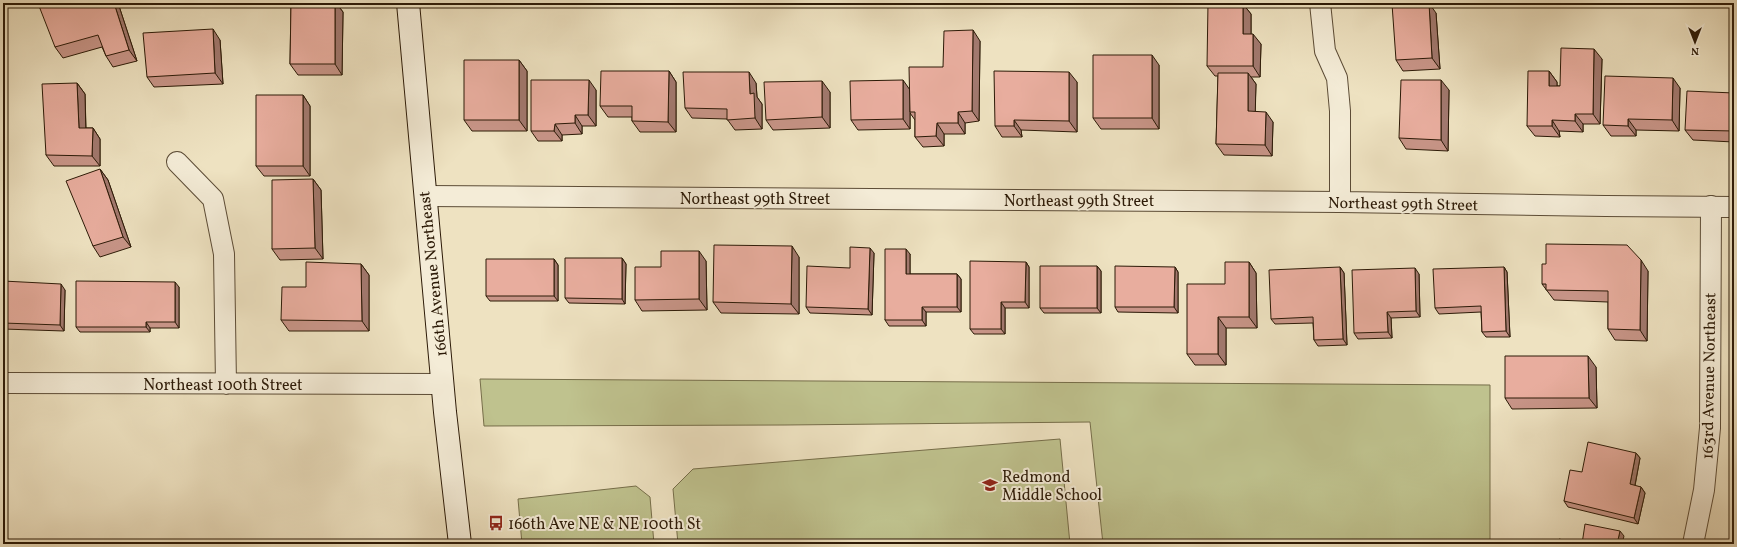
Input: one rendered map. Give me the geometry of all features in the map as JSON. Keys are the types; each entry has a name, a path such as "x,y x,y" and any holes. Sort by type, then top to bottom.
{"street":[{"name":"166th Avenue Northeast","path":"408,3 443,384 460,544"},
{"path":"1320,3 1325,51 1337,78 1340,111 1340,202"},
{"path":"177,162 213,199 224,254 226,384"},
{"name":"Northeast 99th Street","path":"425,196 1340,202 1734,207"},
{"name":"163rd Avenue Northeast","path":"1694,544 1704,490 1710,428 1711,206"},
{"name":"Northeast 100th Street","path":"3,383 443,384"}],"green space":[{"path":"480,379 1490,385 1490,544 1321,544 1317,542 1294,544 1103,544 1090,422 484,426"},
{"path":"1060,439 1070,544 678,544 673,489 693,469"},
{"path":"636,486 650,497 654,544 522,544 518,499"}],"building":[{"path":"51,3 114,3 129,50 106,56 98,35 55,47 39,6"},
{"path":"291,3 335,3 335,64 290,64"},
{"path":"1208,3 1243,4 1243,34 1253,34 1253,66 1207,66"},
{"path":"1429,3 1432,58 1396,60 1392,4"},
{"path":"213,29 215,73 147,77 143,33"},
{"path":"973,30 972,111 958,112 958,123 937,123 936,136 915,137 915,112 910,112 909,67 943,67 944,31"},
{"path":"1561,48 1594,49 1593,114 1575,114 1575,121 1552,120 1552,126 1527,126 1528,71 1549,71 1549,86 1560,86"},
{"path":"1093,55 1152,55 1152,118 1093,118"},
{"path":"464,60 519,60 519,120 464,120"},
{"path":"601,71 669,71 668,122 632,121 632,106 600,106"},
{"path":"994,71 1069,72 1069,121 1014,120 1014,126 995,126"},
{"path":"683,72 749,72 750,94 754,93 755,118 727,120 727,109 685,108"},
{"path":"1218,73 1248,73 1248,111 1266,112 1265,145 1216,144"},
{"path":"1605,76 1673,78 1672,120 1628,119 1628,126 1603,125"},
{"path":"531,80 589,80 588,115 575,115 575,123 555,124 554,131 531,131"},
{"path":"903,80 903,119 851,120 850,81"},
{"path":"1401,80 1441,80 1441,140 1399,138"},
{"path":"822,81 822,117 766,120 764,82"},
{"path":"77,83 79,128 93,128 92,156 46,155 42,84"},
{"path":"1687,91 1734,93 1734,131 1685,130"},
{"path":"256,95 303,95 303,166 256,166"},
{"path":"100,169 123,237 93,246 66,181"},
{"path":"313,179 315,248 272,249 272,180"},
{"path":"1546,244 1627,245 1641,260 1640,330 1608,329 1608,291 1546,290 1546,284 1542,284 1542,264 1546,264"},
{"path":"714,245 792,246 791,304 713,302"},
{"path":"850,247 870,248 868,309 806,307 807,266 850,268"},
{"path":"885,249 906,249 906,274 957,274 957,307 922,307 922,320 885,320"},
{"path":"661,251 699,251 699,299 635,300 635,267 661,267"},
{"path":"565,258 622,258 622,299 565,298"},
{"path":"486,259 554,259 554,296 486,296"},
{"path":"970,261 1026,262 1025,302 1001,302 1001,329 970,329"},
{"path":"306,262 361,264 362,321 281,320 282,287 306,287"},
{"path":"1225,262 1249,262 1249,317 1218,317 1218,354 1187,354 1187,284 1225,284"},
{"path":"1040,266 1097,266 1097,308 1040,308"},
{"path":"1115,266 1175,267 1174,307 1115,307"},
{"path":"1340,267 1343,339 1314,340 1313,317 1271,319 1269,270"},
{"path":"1504,267 1506,331 1482,332 1481,306 1435,308 1433,269"},
{"path":"1415,268 1416,311 1387,312 1388,332 1354,333 1352,270"},
{"path":"3,281 61,284 60,325 3,323"},
{"path":"76,281 175,282 175,322 146,322 146,327 76,327"},
{"path":"1505,356 1588,356 1589,398 1505,398"},
{"path":"1588,442 1636,453 1630,484 1641,487 1634,518 1564,501 1570,470 1582,472"},
{"path":"1585,524 1620,531 1617,544 1582,544"},
{"path":"1559,539 1582,544 1558,544"}],"place":[{"name":"Redmond Middle School","path":"990,485"},
{"name":"166th Ave NE & NE 100th St","path":"496,523"}]}
